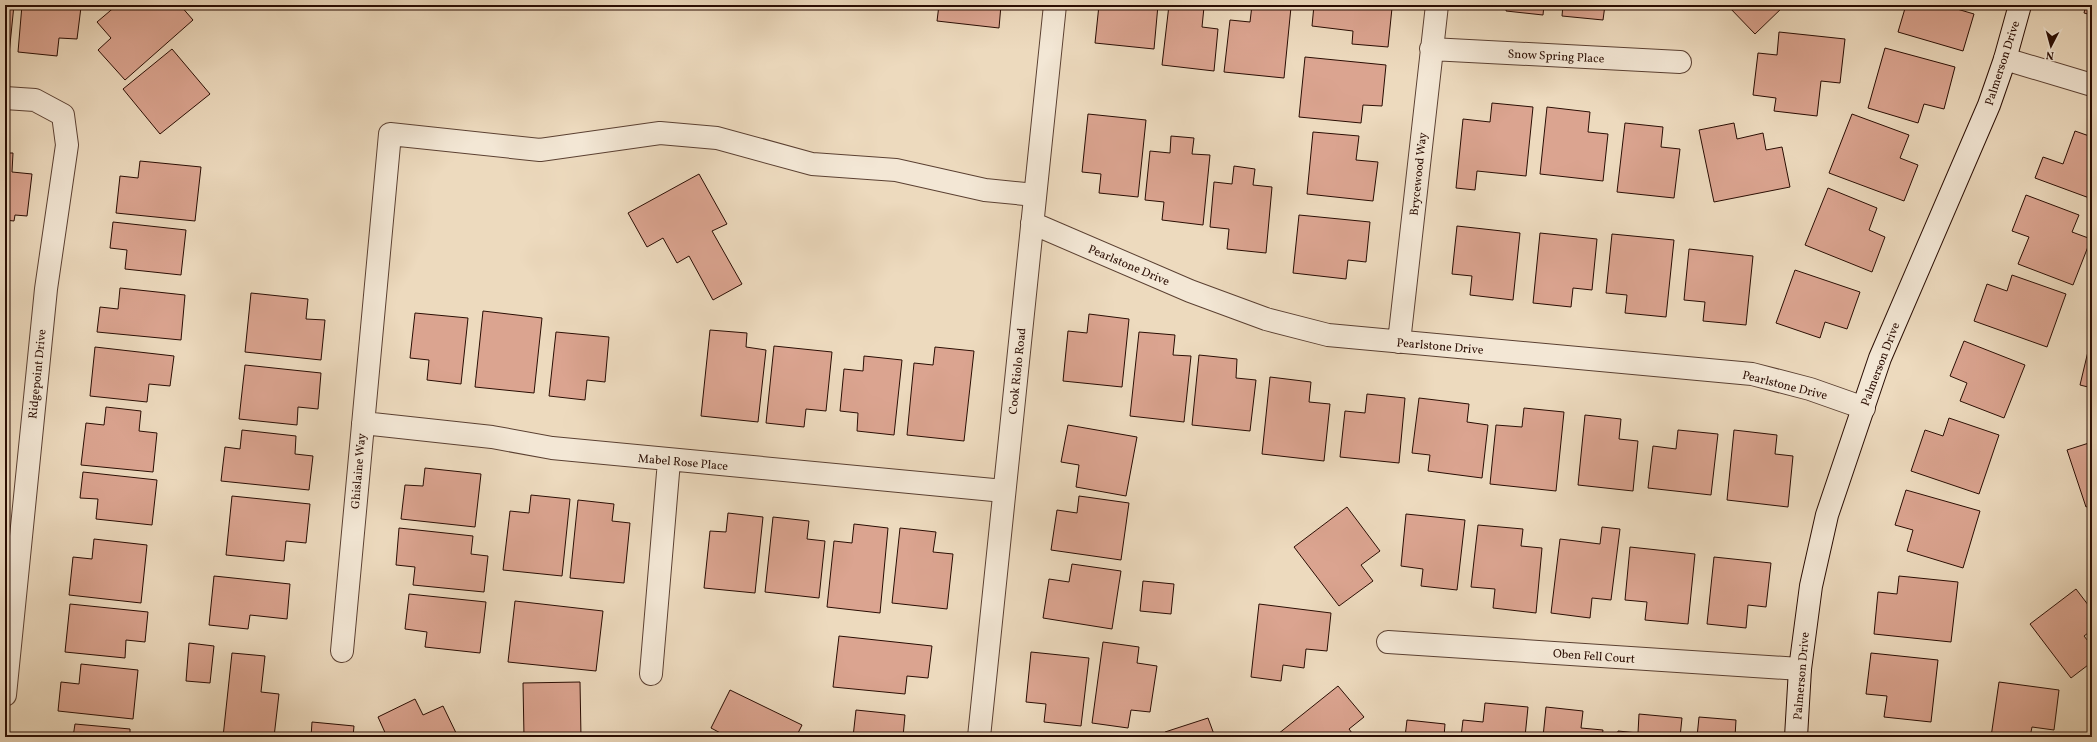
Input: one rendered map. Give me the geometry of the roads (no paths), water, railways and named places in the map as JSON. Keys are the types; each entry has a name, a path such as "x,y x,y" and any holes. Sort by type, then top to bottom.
{"street":[{"name":"Cook Riolo Road","path":"979,737 1055,5"},
{"name":"Brycewood Way","path":"1399,342 1437,5"},
{"name":"Palmerson Drive","path":"1796,737 1800,669 1812,586 1827,515 1880,358 1989,105 2005,59 2020,5"},
{"name":"Snow Spring Place","path":"1432,49 1680,62"},
{"path":"2005,59 2092,85"},
{"name":"Ridgepoint Drive","path":"5,98 35,100 63,116 67,145 46,289 5,695"},
{"name":"Ghislaine Way","path":"342,651 374,290 390,134 540,150 660,133 717,138 812,164 896,170 985,190 1035,195"},
{"name":"Pearlstone Drive","path":"1032,223 1190,291 1266,319 1328,335 1752,374 1810,389 1864,408"},
{"name":"Mabel Rose Place","path":"363,423 492,437 552,448 669,461 1004,491"},
{"path":"651,674 669,461"},
{"name":"Oben Fell Court","path":"1388,642 1800,669"}]}
